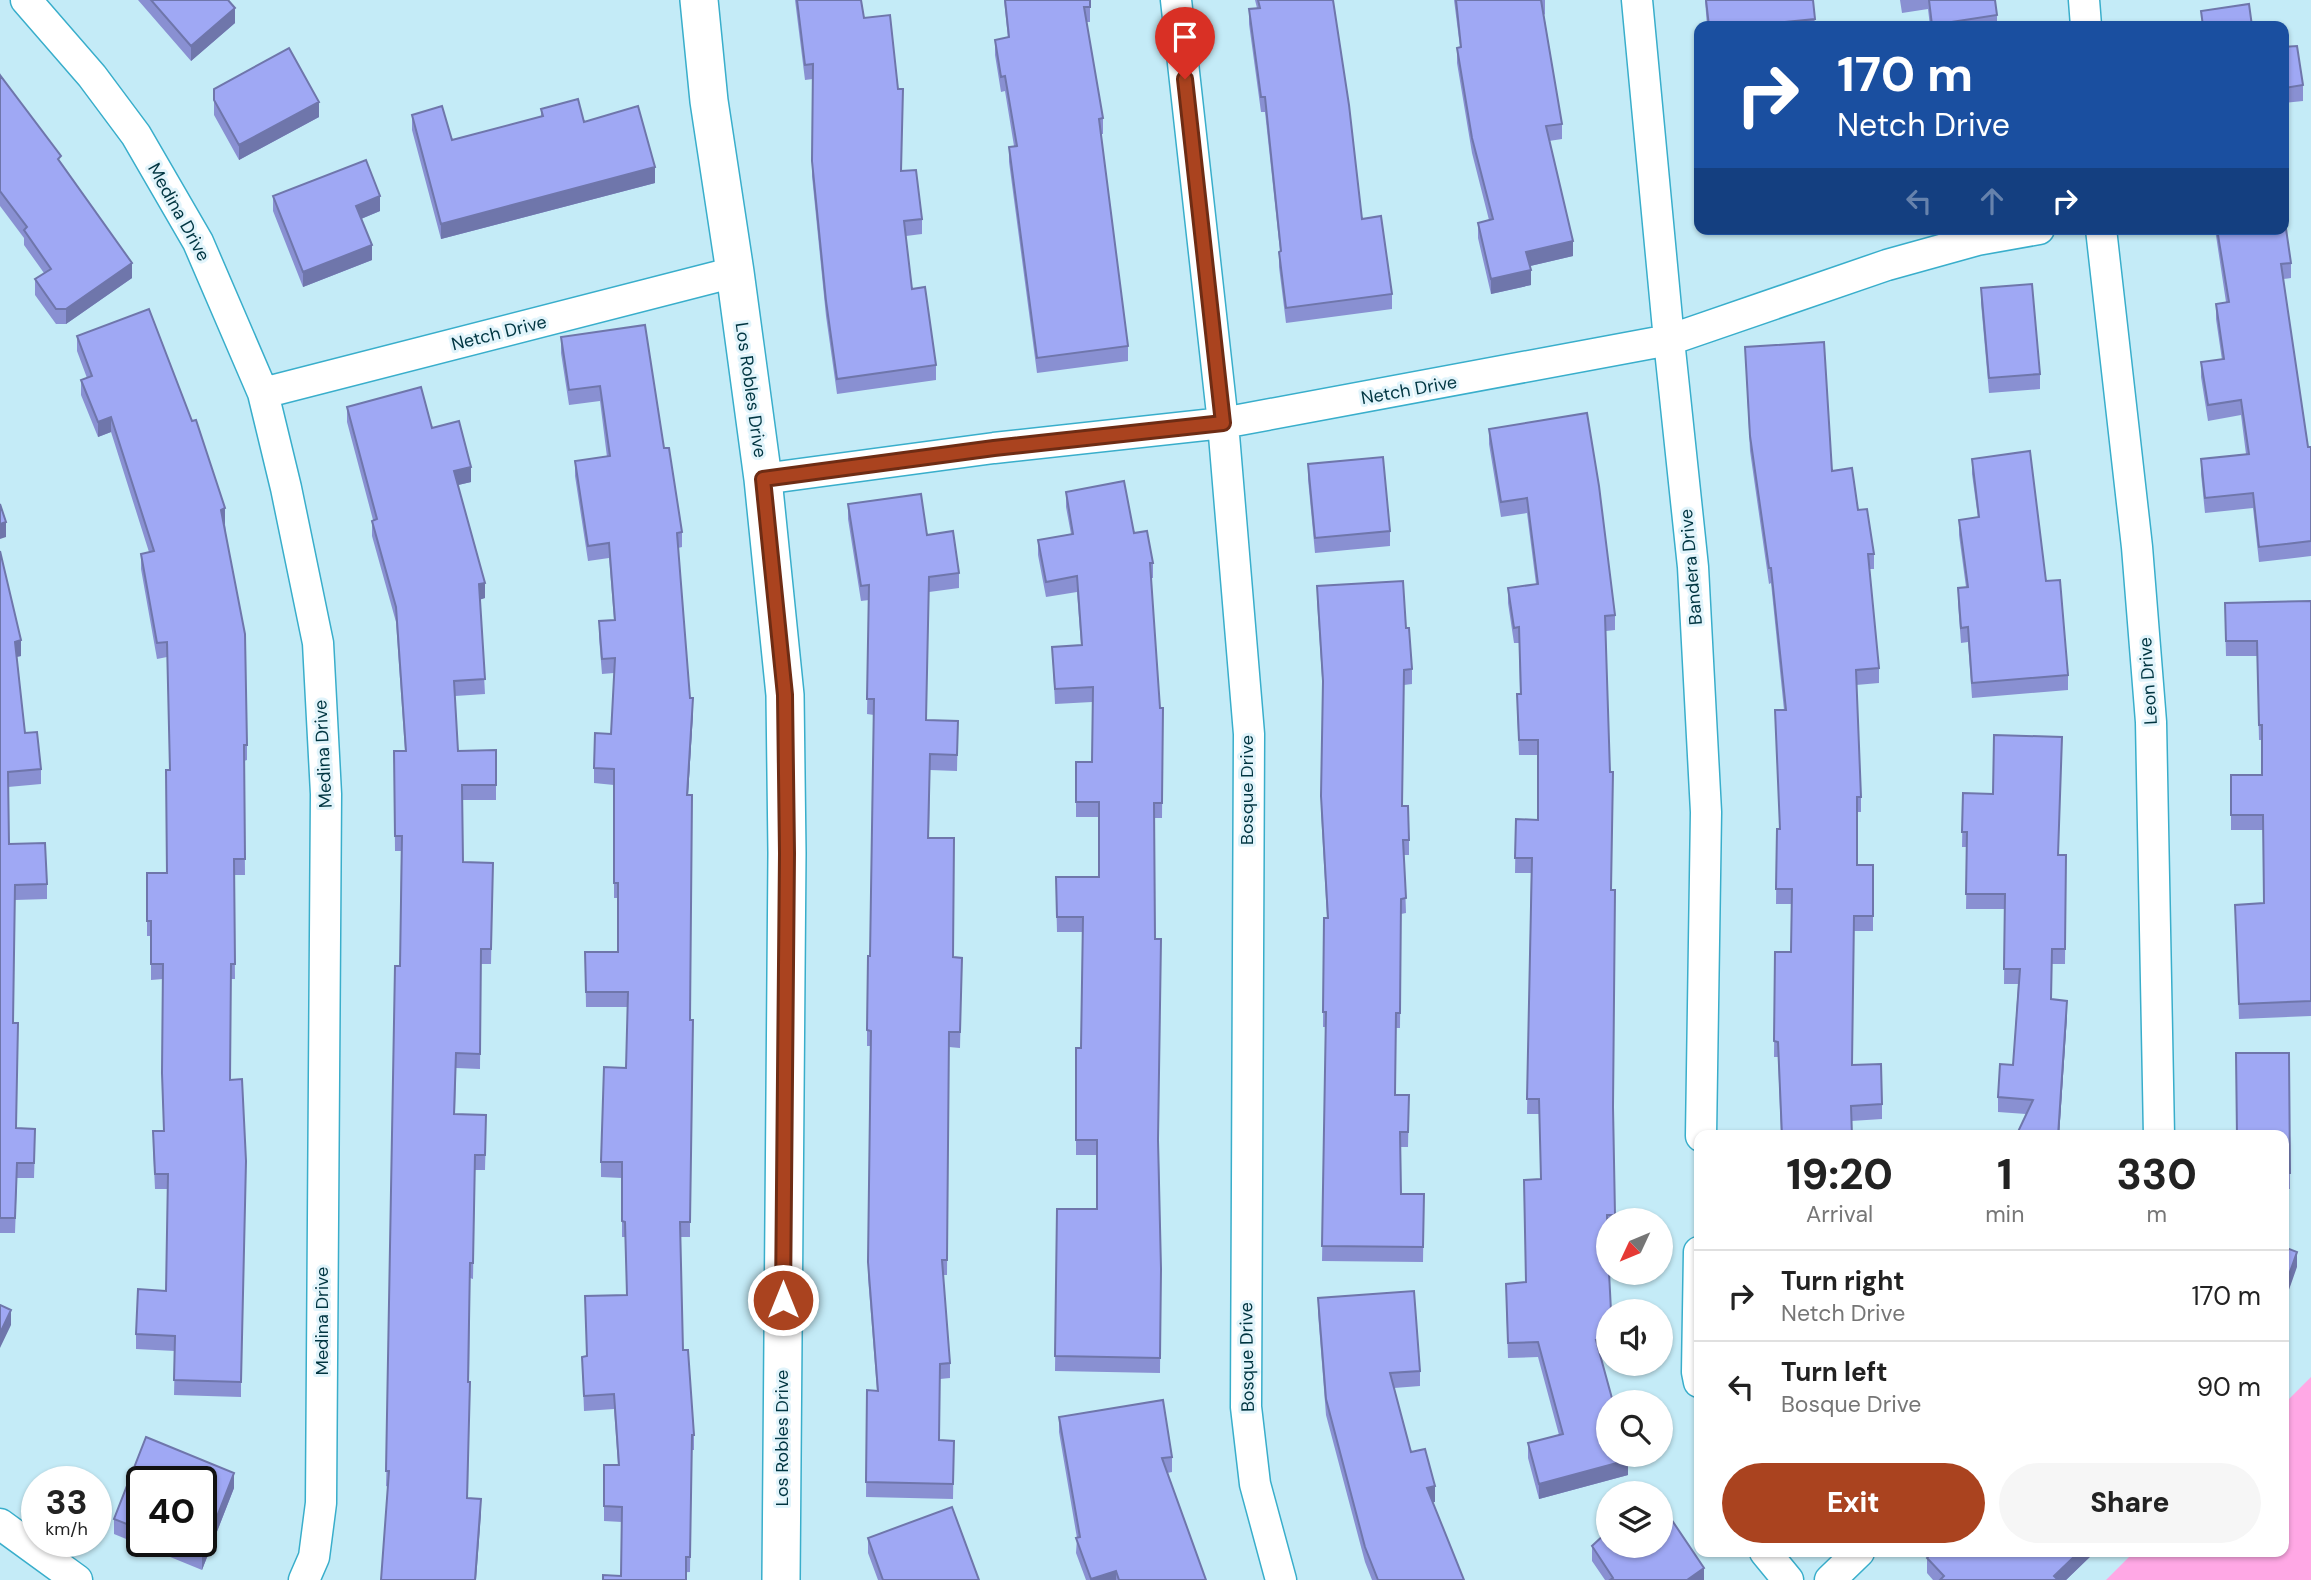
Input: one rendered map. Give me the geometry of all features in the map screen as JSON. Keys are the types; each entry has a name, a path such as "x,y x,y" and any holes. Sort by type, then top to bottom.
{"street":[{"name":"Medina Drive","path":"26,0 92,76 136,135 198,242 263,393 318,643 326,794 321,1503 314,1557 304,1580"},
{"name":"Los Robles Drive","path":"699,0 709,101 763,479 785,695 787,853 781,1580"},
{"name":"Bosque Drive","path":"1176,0 1223,423 1249,734 1247,1407 1255,1484 1281,1580"},
{"name":"Bandera Drive","path":"1637,0 1693,567 1706,812 1701,1130"},
{"path":"2084,0 2086,21"},
{"name":"Netch Drive","path":"763,479 994,448 1223,423 1669,340 1887,265 2005,235"},
{"name":"Leon Drive","path":"2102,235 2137,547 2151,722 2159,1130"},
{"name":"Netch Drive","path":"263,393 735,272"},
{"path":"0,1524 77,1580"},
{"path":"1769,1557 1788,1580"},
{"path":"1830,1580 1854,1557"}],"shaded area":[{"path":"2311,1377 2311,1580 2106,1580 2129,1557 2289,1557 2289,1399"}],"building":[{"path":"151,0 228,0 235,8 191,46"},
{"path":"797,0 861,0 864,18 890,15 898,89 903,89 901,171 916,170 922,219 904,221 912,289 925,287 936,365 837,379 812,161 813,64 805,65"},
{"path":"1005,0 1090,0 1090,7 1084,7 1103,118 1099,119 1128,346 1037,358 1009,147 1017,146 1005,76 1001,77 995,40 1009,37"},
{"path":"1258,0 1333,0 1362,219 1381,216 1392,294 1286,308 1265,97 1261,97 1249,9 1260,8"},
{"path":"1456,0 1541,0 1562,124 1546,126 1573,241 1526,252 1531,270 1491,279 1478,223 1493,219 1472,138 1457,48 1461,47"},
{"path":"1706,0 1813,0 1815,19 1708,21"},
{"path":"1929,0 1995,0 1997,15 1958,21 1932,21"},
{"path":"2249,4 2251,21 2202,21 2201,11"},
{"path":"2297,46 2303,85 2289,87 2289,47"},
{"path":"289,48 319,102 239,145 214,100 214,89"},
{"path":"0,75 61,156 58,159 132,263 66,309 56,309 35,279 51,269 24,230 27,227 0,191"},
{"path":"578,99 584,122 638,106 655,167 441,224 412,115 442,106 452,140 543,116 541,109"},
{"path":"366,160 380,196 356,206 372,245 303,272 273,196"},
{"path":"2218,235 2287,235 2291,263 2281,264 2308,447 2311,447 2311,541 2259,547 2253,493 2205,498 2201,459 2249,454 2241,400 2208,405 2201,362 2224,359 2216,304 2229,302"},
{"path":"2032,284 2040,374 1989,378 1981,288"},
{"path":"149,309 192,421 196,420 225,508 221,510 245,634 245,859 234,859 235,964 231,964 230,1080 242,1079 246,1161 241,1382 174,1380 175,1336 136,1334 138,1289 166,1291 168,1174 155,1174 153,1131 164,1131 163,964 151,964 151,921 147,921 147,873 167,873 166,770 170,770 167,642 157,643 141,554 154,551 111,417 98,422 81,380 92,376 77,336"},
{"path":"645,325 664,448 669,448 682,532 677,533 690,698 693,698 687,795 692,795 690,1222 680,1222 683,1350 688,1350 694,1435 690,1557 686,1557 686,1580 603,1580 603,1575 621,1576 622,1507 604,1506 604,1465 619,1465 614,1394 584,1396 582,1357 587,1356 585,1296 627,1295 625,1222 622,1221 622,1162 601,1162 604,1067 626,1068 628,992 586,992 585,952 618,952 618,883 614,883 614,769 594,768 595,733 611,734 615,658 602,659 599,621 615,620 609,543 588,546 575,461 610,456 600,386 569,390 561,337"},
{"path":"1824,342 1832,471 1852,468 1858,510 1867,509 1874,554 1868,554 1879,668 1856,670 1861,797 1857,797 1857,865 1873,865 1873,916 1854,916 1852,1065 1881,1064 1882,1104 1851,1106 1852,1130 1782,1130 1778,1042 1774,1041 1775,952 1791,952 1792,889 1776,889 1777,829 1780,829 1775,710 1786,710 1771,568 1750,436 1745,347"},
{"path":"421,387 432,428 459,421 471,467 454,471 485,583 479,584 485,679 454,681 458,751 496,750 496,785 462,785 463,862 493,863 491,949 481,949 480,1054 456,1053 454,1114 486,1115 485,1155 475,1155 473,1263 470,1263 467,1498 481,1499 475,1580 381,1580 389,1471 386,1471 395,966 400,966 402,836 395,836 394,751 406,751 396,607 372,521 377,519 347,407"},
{"path":"1587,413 1615,615 1605,616 1610,772 1613,772 1611,890 1615,890 1615,1208 1596,1208 1596,1285 1610,1285 1610,1299 1596,1299 1596,1376 1606,1376 1610,1390 1596,1390 1596,1467 1602,1467 1539,1484 1528,1443 1563,1434 1538,1342 1508,1343 1506,1284 1526,1282 1524,1180 1541,1179 1539,1099 1527,1099 1532,858 1515,858 1516,819 1538,820 1538,740 1519,740 1519,627 1514,628 1508,588 1538,584 1527,498 1501,502 1489,429"},
{"path":"2030,451 2046,581 2060,580 2068,675 1972,683 1968,627 1961,628 1958,588 1968,587 1959,520 1979,517 1972,459"},
{"path":"1383,457 1390,531 1315,538 1308,464"},
{"path":"1124,481 1134,533 1147,531 1153,563 1150,563 1160,708 1163,708 1162,803 1154,803 1155,939 1161,939 1158,1140 1160,1358 1055,1356 1057,1209 1097,1209 1097,1140 1076,1140 1076,1048 1081,1048 1083,917 1057,917 1056,877 1099,877 1099,802 1076,802 1076,762 1092,762 1093,687 1055,689 1052,647 1082,645 1077,576 1046,582 1038,540 1073,534 1066,492"},
{"path":"921,494 927,535 953,531 959,573 929,577 926,720 958,721 957,755 930,754 928,838 954,838 953,957 962,958 960,1032 949,1032 947,1260 942,1260 950,1363 940,1364 939,1440 954,1441 953,1484 866,1482 867,1390 878,1391 868,1262 871,1031 867,1030 874,699 867,699 869,585 861,586 848,504"},
{"path":"0,504 6,522 0,524"},
{"path":"0,551 21,640 15,642 25,733 37,732 41,769 8,772 9,844 45,843 47,884 15,885 13,1023 18,1023 16,1128 35,1129 34,1163 17,1163 15,1218 0,1218"},
{"path":"1403,581 1412,669 1404,670 1402,806 1408,806 1409,840 1403,840 1406,898 1401,899 1400,1013 1396,1013 1395,1095 1409,1095 1408,1132 1400,1132 1401,1194 1424,1194 1423,1247 1322,1246 1326,1012 1323,1012 1324,918 1328,918 1321,796 1323,681 1317,586"},
{"path":"2311,601 2311,1001 2239,1004 2235,905 2264,903 2263,815 2231,815 2231,775 2262,775 2262,725 2259,725 2257,641 2226,641 2225,603"},
{"path":"1994,735 2062,737 2058,855 2066,855 2065,949 2052,949 2051,999 2067,1001 2058,1130 2019,1130 2033,1100 1998,1097 2000,1064 2013,1065 2020,969 2004,969 2005,894 1966,894 1967,832 1962,832 1963,793 1993,794"},
{"path":"2236,1053 2289,1053 2290,1173 2289,1130 2237,1130"},
{"path":"2289,1249 2297,1252 2289,1275"},
{"path":"1414,1291 1420,1371 1390,1373 1411,1452 1425,1449 1435,1486 1427,1488 1464,1580 1378,1580 1365,1547 1326,1399 1318,1298"},
{"path":"0,1305 11,1310 0,1333"},
{"path":"1163,1400 1172,1457 1162,1458 1206,1580 1119,1580 1116,1571 1091,1579 1076,1538 1080,1537 1059,1417"},
{"path":"146,1437 217,1466 135,1466"},
{"path":"217,1466 234,1473 217,1517"},
{"path":"126,1488 126,1524 114,1519"},
{"path":"952,1507 979,1580 883,1580 868,1538"},
{"path":"1673,1522 1694,1557 1704,1568 1687,1580 1610,1580 1613,1578 1600,1558 1673,1558"},
{"path":"2074,1557 2054,1576 2058,1580 1940,1580 1944,1576 1927,1558"}],"route":[{"path":"783,1300 787,853 785,695 763,479 994,448 1223,423 1185,79"}]}
